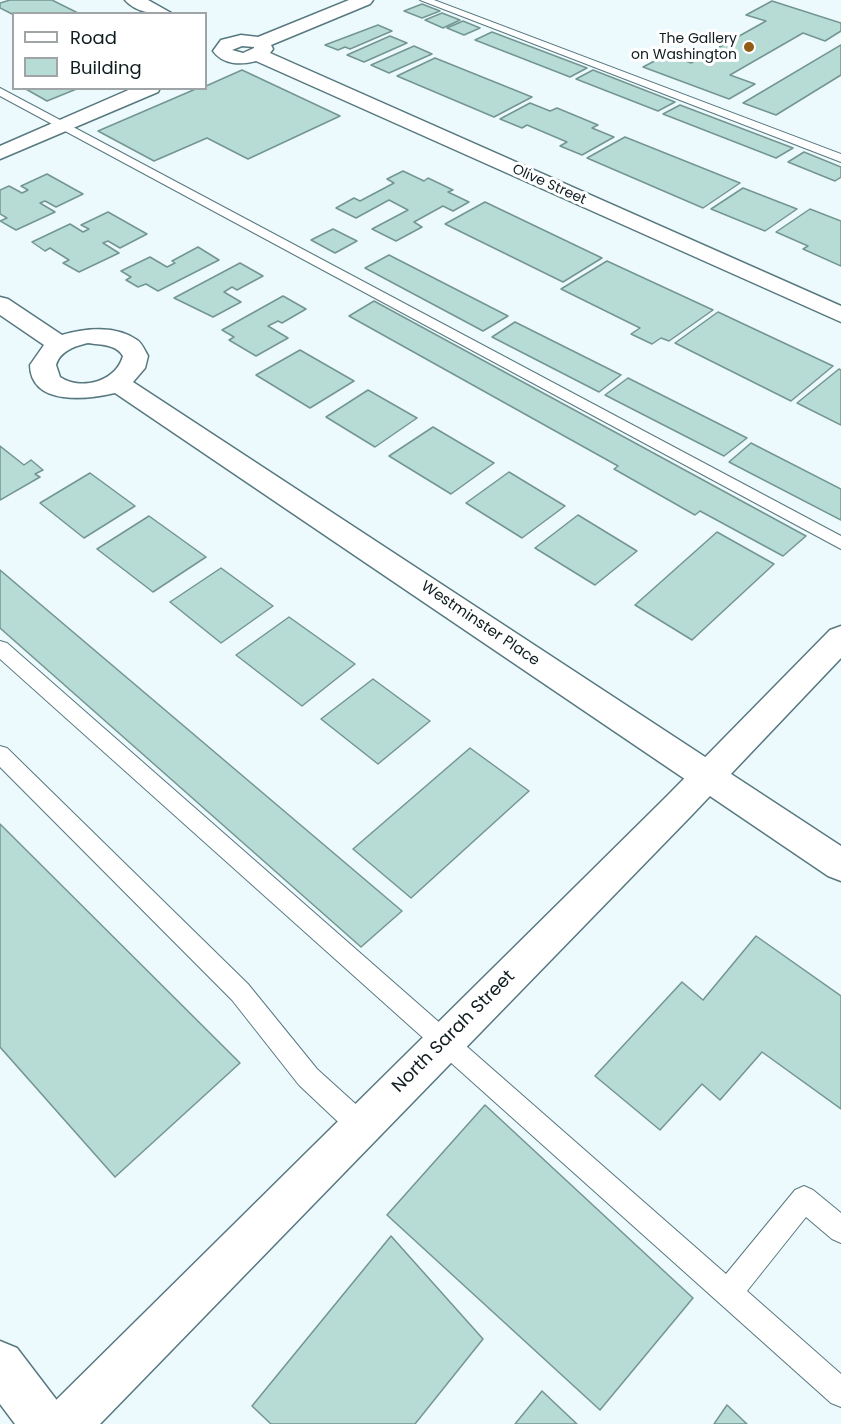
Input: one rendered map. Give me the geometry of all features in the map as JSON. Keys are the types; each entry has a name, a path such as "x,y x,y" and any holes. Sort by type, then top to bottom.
{"street":[{"path":"134,0 161,12"},
{"path":"207,64 224,44 248,40 259,49 364,0"},
{"name":"Olive Street","path":"259,49 841,315"},
{"path":"0,153 146,90"},
{"path":"0,304 60,345"},
{"path":"88,336 103,336 128,344 134,351 136,360 128,376 118,383 82,391 54,386 44,378 41,370 43,361 49,352 60,345 88,336"},
{"name":"Westminster Place","path":"118,383 841,865"},
{"name":"North Sarah Street","path":"66,1424 708,776 841,638"},
{"path":"0,1365 45,1424"}],"lane":[{"path":"425,0 841,158"},
{"path":"0,91 841,543"},
{"path":"0,648 841,1393"},
{"path":"0,754 240,992 308,1077 361,1125"},
{"path":"728,1293 804,1199 841,1230"}],"building":[{"path":"10,0 52,0 76,12 12,12 12,14 0,8 0,3"},
{"name":"The Gallery on Washington","path":"772,1 841,23 841,31 825,41 803,33 730,75 755,84 729,99 643,67 668,54 691,63 766,21 746,15"},
{"path":"422,4 440,11 422,18 404,11"},
{"path":"442,13 460,20 443,28 425,20"},
{"path":"463,21 480,28 464,35 447,28"},
{"path":"378,25 392,31 350,49 345,47 338,50 325,45"},
{"path":"492,32 587,68 570,77 475,40"},
{"path":"390,36 407,43 364,62 347,55"},
{"path":"841,45 841,75 776,115 743,103"},
{"path":"414,46 432,54 389,73 371,65"},
{"path":"435,58 532,97 494,117 397,76"},
{"path":"242,70 340,116 248,159 207,138 154,161 98,131 193,90 207,90 207,86"},
{"path":"593,70 675,102 658,111 576,79"},
{"path":"28,90 74,90 47,101"},
{"path":"530,103 550,111 557,108 598,125 592,128 614,137 582,155 560,146 567,142 527,125 522,128 500,119"},
{"path":"680,105 793,148 776,158 663,114"},
{"path":"625,137 740,183 703,208 587,158"},
{"path":"804,152 841,167 841,177 835,181 788,162"},
{"path":"403,171 424,181 428,178 453,190 448,192 469,202 453,211 443,206 414,222 422,227 396,241 372,229 408,210 389,200 356,218 336,208 354,198 360,201 394,183 387,179"},
{"path":"47,174 83,194 56,207 45,201 40,203 55,212 16,230 0,221 7,218 0,214 0,190 9,186 22,193 28,190 21,186"},
{"path":"743,188 797,209 765,231 711,209"},
{"path":"485,202 602,258 563,282 445,224"},
{"path":"810,209 841,221 841,266 803,249 808,246 776,232"},
{"path":"108,212 147,234 120,248 108,241 103,243 119,253 79,272 63,263 69,260 50,248 45,251 32,242 70,224 83,232 89,229 81,225"},
{"path":"333,229 357,241 335,253 311,240"},
{"path":"198,247 219,260 158,291 146,284 138,287 126,280 131,277 121,271 150,257 167,267 175,263 172,261"},
{"path":"389,255 508,316 483,331 365,268"},
{"path":"607,261 713,310 669,341 661,338 652,344 631,334 640,328 561,289"},
{"path":"240,263 263,276 237,290 232,287 224,292 241,302 213,317 174,298"},
{"path":"283,296 306,309 282,323 278,321 268,326 288,338 256,356 229,340 234,337 222,330"},
{"path":"374,301 806,536 783,556 700,511 695,515 614,469 618,466 349,316"},
{"path":"718,312 833,366 791,401 675,343"},
{"path":"515,322 621,375 599,392 492,337"},
{"path":"300,350 354,381 310,408 256,375"},
{"path":"839,369 841,370 841,425 797,403"},
{"path":"628,378 747,438 724,456 605,395"},
{"path":"368,390 417,418 375,447 326,417"},
{"path":"433,427 494,463 451,494 389,456"},
{"path":"751,443 841,489 841,520 729,462"},
{"path":"0,446 24,465 31,460 43,470 35,474 40,477 0,500"},
{"path":"509,472 565,506 522,538 466,503"},
{"path":"90,473 135,506 84,538 40,503"},
{"path":"578,515 637,551 595,585 535,548"},
{"path":"149,516 206,557 153,592 97,549"},
{"path":"717,532 774,564 692,640 635,605"},
{"path":"221,568 273,606 221,643 170,602"},
{"path":"0,570 402,911 361,947 0,628"},
{"path":"289,617 355,664 302,706 236,655"},
{"path":"373,679 430,721 378,764 321,719"},
{"path":"470,748 529,791 411,898 353,849"},
{"path":"0,824 240,1063 115,1177 0,1047"},
{"path":"756,936 841,996 841,1109 762,1052 720,1100 702,1084 660,1130 595,1076 682,982 703,1000"},
{"path":"485,1105 693,1298 600,1410 387,1215"},
{"path":"391,1236 483,1339 415,1424 271,1424 252,1406"},
{"path":"542,1391 577,1424 515,1424"},
{"path":"727,1405 747,1424 714,1424"}],"place":[{"name":"The Gallery on Washington","path":"749,47"}]}
